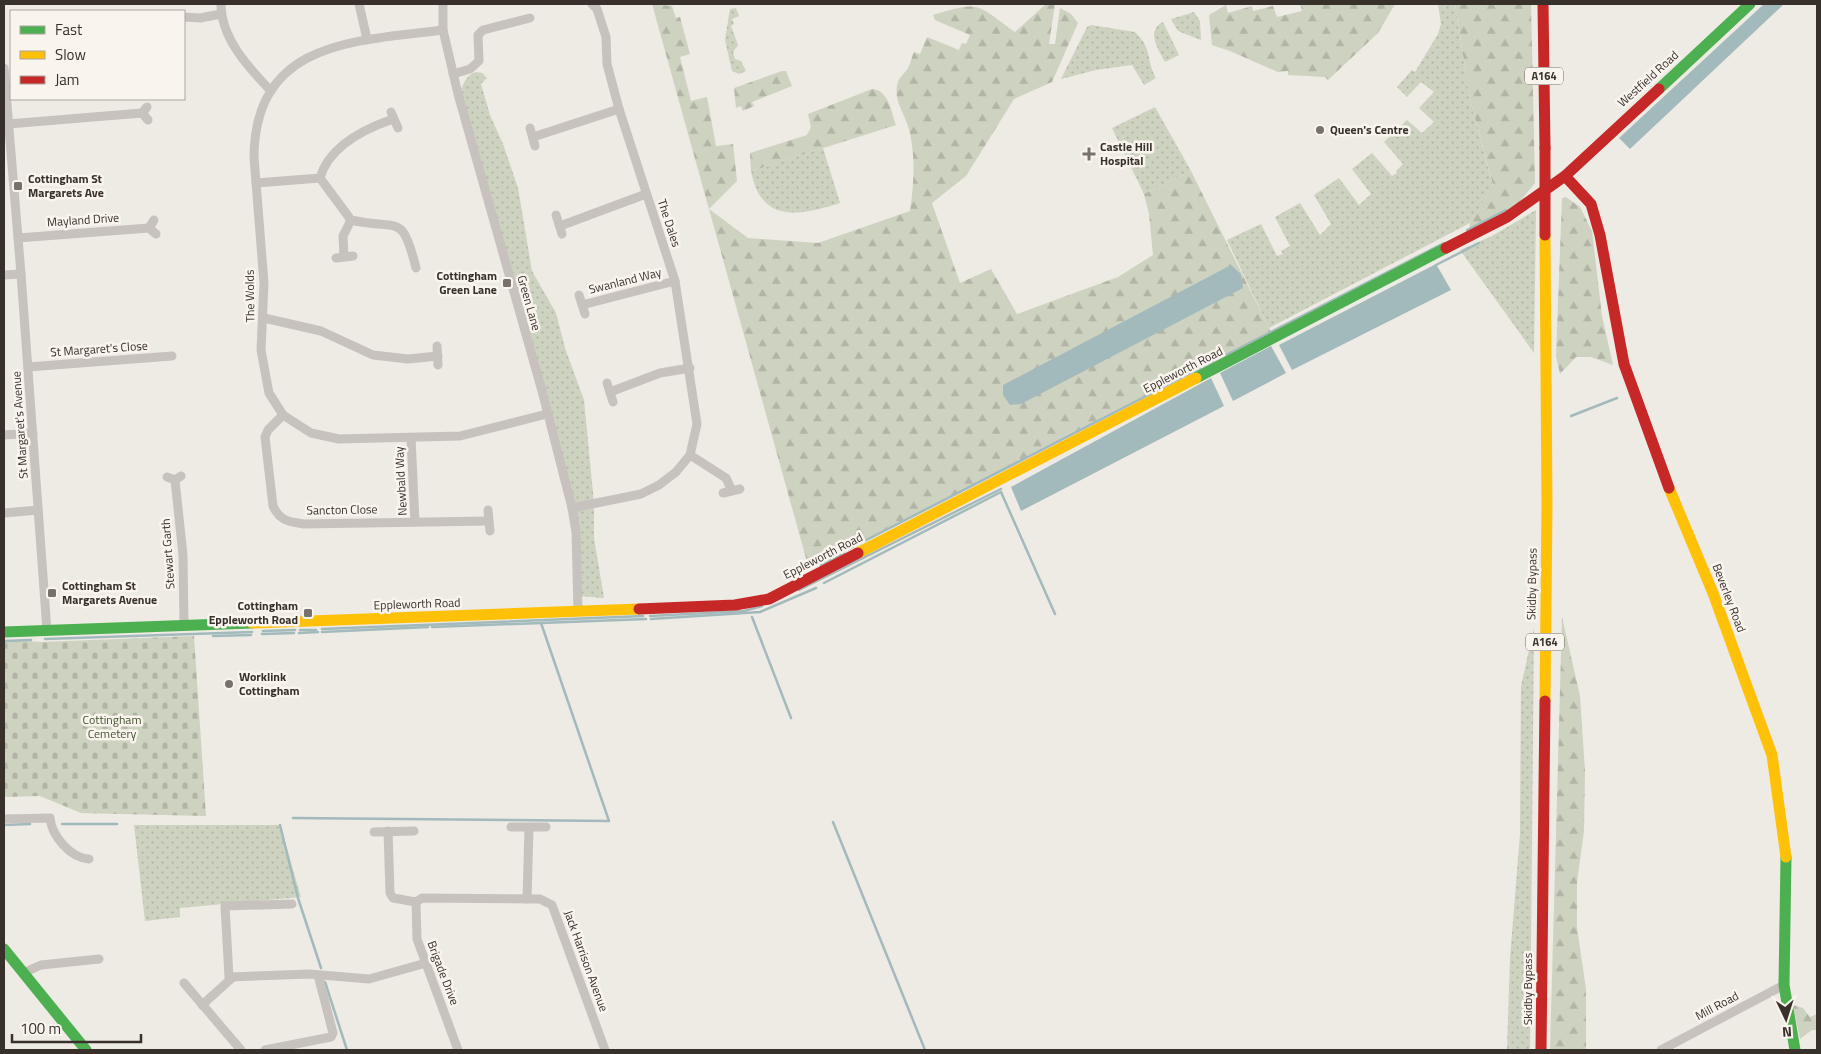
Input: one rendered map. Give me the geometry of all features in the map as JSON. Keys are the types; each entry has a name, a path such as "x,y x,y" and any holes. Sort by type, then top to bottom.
{"main road":[{"name":"Skidby Bypass","path":"1541,1050 1547,505 1543,4"},
{"name":"Westfield Road","path":"1565,176 1591,149 1750,4"},
{"name":"Eppleworth Road","path":"4,632 735,605 769,599 1507,218 1565,176"},
{"name":"Beverley Road","path":"1565,176 1591,204 1600,235 1624,364 1657,459 1714,593 1772,755 1786,858 1784,985 1794,1050"},
{"path":"4,950 86,1050"}],"street":[{"path":"221,4 221,14 242,60 270,90"},
{"path":"359,4 367,39"},
{"name":"Green Lane","path":"443,4 443,30 453,74 572,508 576,532 578,611"},
{"name":"The Dales","path":"572,508 641,494 659,486 676,472 690,455 697,424 690,368 675,281 619,110 608,64 606,36 596,9 592,4"},
{"path":"185,18 221,14"},
{"path":"453,74 470,69 479,61 478,35 483,30 530,18"},
{"name":"The Wolds","path":"443,30 367,39 337,46 300,62 285,73 270,90 258,117 254,137 264,283 264,318 261,350 269,393 283,415 311,433 339,440 460,436 547,414"},
{"name":"St Margaret's Avenue","path":"4,68 33,432 46,631"},
{"path":"533,137 619,110"},
{"path":"8,124 146,114"},
{"path":"320,178 322,171 331,158 351,137 392,116 398,128"},
{"path":"256,183 320,178"},
{"path":"320,178 351,220 371,225 396,226 406,232 417,262"},
{"path":"556,215 561,230 646,194"},
{"path":"344,257 343,236 351,220"},
{"name":"Mayland Drive","path":"18,238 153,227"},
{"path":"4,275 21,274"},
{"name":"Swanland Way","path":"582,305 675,281"},
{"name":"Swanland Way","path":"579,295 585,314"},
{"path":"264,318 321,331 373,355 438,361 437,346"},
{"name":"St Margaret's Close","path":"28,367 172,356"},
{"path":"610,392 660,373 690,368"},
{"path":"607,383 613,402"},
{"name":"Sancton Close","path":"283,415 268,430 265,437 273,506 277,516 287,522 304,524 488,521"},
{"path":"4,435 33,432"},
{"name":"Newbald Way","path":"411,438 416,522"},
{"path":"690,455 726,478 731,491"},
{"name":"Stewart Garth","path":"174,478 183,554 184,626"},
{"path":"4,513 38,510"},
{"path":"488,510 490,531"},
{"path":"4,819 50,818 53,829 71,854 82,858 89,858"},
{"path":"510,828 546,827"},
{"path":"388,832 390,893 393,898 416,902 422,898 528,899 529,828"},
{"path":"374,832 414,831"},
{"name":"Jack Harrison Avenue","path":"528,899 540,899 552,904 606,1050"},
{"name":"Brigade Drive","path":"416,902 417,939 458,1050"},
{"path":"232,978 228,975 226,906 292,904"},
{"path":"23,973 41,965 99,959"},
{"path":"202,1005 232,978 318,974 344,979 369,979 381,978 426,963"},
{"path":"265,1050 331,1038 333,1033 318,974"},
{"path":"184,983 241,1050"},
{"name":"Mill Road","path":"1661,1050 1784,985"}],"green space":[{"path":"652,4 672,6 676,18 680,17 690,54 680,57 691,101 707,97 716,146 733,144 737,181 709,209 748,238 818,243 910,211 913,179 911,136 897,96 898,83 909,66 914,52 920,54 927,37 959,50 962,43 966,44 970,35 935,20 933,15 961,7 977,7 985,10 1015,32 1046,4 1055,4 1049,44 1055,44 1060,8 1071,14 1078,23 1052,82 1014,99 966,176 932,203 960,283 991,269 1017,314 1118,277 1153,255 1149,214 1144,194 1191,171 1271,332 809,569"},
{"path":"1300,4 1395,4 1378,33 1328,80 1325,77 1288,75 1288,71 1278,72 1212,45 1209,15 1226,5 1228,13 1252,6 1253,11 1273,6 1277,17 1302,11"},
{"path":"1438,4 1455,4 1470,99 1493,186 1470,223 1269,328 1227,240 1261,224 1277,256 1283,254 1281,251 1290,246 1275,217 1300,203 1320,235 1331,224 1314,195 1339,178 1359,205 1371,194 1352,169 1372,153 1392,176 1397,173 1396,171 1403,164 1384,142 1407,120 1422,133 1434,122 1419,108 1434,92 1421,82 1407,97 1397,87 1412,70 1415,72 1438,34 1441,24"},
{"path":"1455,4 1531,4 1535,183 1517,205 1469,230 1470,223 1493,185 1470,99"},
{"path":"736,8 739,16 732,19 734,24 731,26 738,45 733,52 735,59 741,61 746,71 739,74 732,71 725,40 730,9"},
{"path":"1194,12 1200,21 1201,40 1178,31 1171,19"},
{"path":"1163,22 1179,55 1165,62 1154,35 1155,30"},
{"path":"1091,25 1135,32 1141,38 1147,50 1156,78 1144,85 1132,65 1096,70 1061,79 1087,27"},
{"path":"786,71 792,86 752,102 754,106 743,111 741,106 736,108 734,88"},
{"path":"476,72 482,73 487,78 481,84 490,115 503,144 518,188 532,271 556,313 565,348 584,400 594,503 594,538 604,598 577,596 576,532 458,94 467,78"},
{"path":"872,89 878,90 886,97 896,125 751,171 750,153 807,135 811,127 808,114"},
{"path":"1155,107 1191,171 1144,194 1112,128"},
{"path":"823,148 840,203 825,208 796,213 784,212 773,208 763,200 756,188 751,171"},
{"path":"1566,197 1580,207 1592,231 1602,316 1613,365 1591,357 1576,357 1560,374 1556,356 1562,198"},
{"path":"1536,210 1534,353 1460,250 1492,236"},
{"path":"1562,617 1580,696 1585,771 1584,831 1577,882 1577,928 1586,989 1586,1050 1550,1050"},
{"path":"1534,628 1530,1050 1507,1050 1510,958 1520,834 1521,686"},
{"name":"Cottingham Cemetery","path":"194,636 206,816 81,813 40,796 4,797 4,640 43,642"},
{"path":"134,825 280,825 301,897 180,908 180,917 145,921"},
{"path":"1793,1005 1803,1008 1810,1017 1817,1014 1817,1030 1812,1030 1800,1039"}],"water":[{"path":"1764,4 1784,4 1630,149 1619,138"},
{"path":"1436,264 1451,290 1292,370 1279,345"},
{"path":"1231,265 1241,274 1243,288 1021,404 1010,405 1003,395 1003,385"},
{"path":"1271,346 1286,373 1233,401 1220,373"},
{"path":"1211,378 1224,406 1021,511 1011,487"}],"waterway":[{"path":"1467,230 1506,210"},
{"path":"843,552 1444,243"},
{"path":"1436,265 1479,243"},
{"path":"1571,416 1617,398"},
{"path":"799,590 1001,489"},
{"path":"824,583 1001,492 1055,614"},
{"path":"821,565 844,553"},
{"path":"651,619 760,612 816,588"},
{"path":"650,616 744,611 762,606"},
{"path":"322,629 643,616"},
{"path":"752,617 791,718"},
{"path":"432,627 646,619"},
{"path":"293,818 609,821 541,623"},
{"path":"322,632 428,627"},
{"path":"263,631 295,630"},
{"path":"300,630 316,630"},
{"path":"45,639 252,632"},
{"path":"299,633 318,632"},
{"path":"262,634 294,633"},
{"path":"213,636 251,635"},
{"path":"4,641 31,640"},
{"path":"833,822 925,1050"},
{"path":"4,825 30,824"},
{"path":"62,824 117,824"},
{"path":"280,825 298,898 321,968"},
{"path":"325,982 347,1050"}],"traffic: fast":[{"path":"1659,89 1750,4"},
{"path":"1196,378 1446,248"},
{"path":"4,632 252,623"},
{"path":"1786,857 1784,985 1795,1050"},
{"path":"4,949 86,1050"}],"traffic: slow":[{"path":"1545,235 1547,505 1545,701"},
{"path":"858,553 1196,378"},
{"path":"1669,488 1713,593 1772,755 1786,857"},
{"path":"252,623 639,609"}],"traffic: jam":[{"path":"1543,4 1545,148"},
{"path":"1446,248 1507,217 1565,176 1659,89"},
{"path":"1545,148 1545,235"},
{"path":"1565,176 1591,204 1600,235 1624,364 1669,488"},
{"path":"639,609 735,605 769,599 858,553"},
{"path":"1541,1050 1545,701"}],"place":[{"name":"Queen's Centre","path":"1320,130"},
{"name":"Castle Hill Hospital","path":"1089,154"},
{"name":"Cottingham St Margarets Ave","path":"18,186"},
{"name":"Cottingham Green Lane","path":"507,283"},
{"name":"Cottingham St Margarets Avenue","path":"52,593"},
{"name":"Cottingham Eppleworth Road","path":"308,613"},
{"name":"Worklink Cottingham","path":"229,684"}]}
